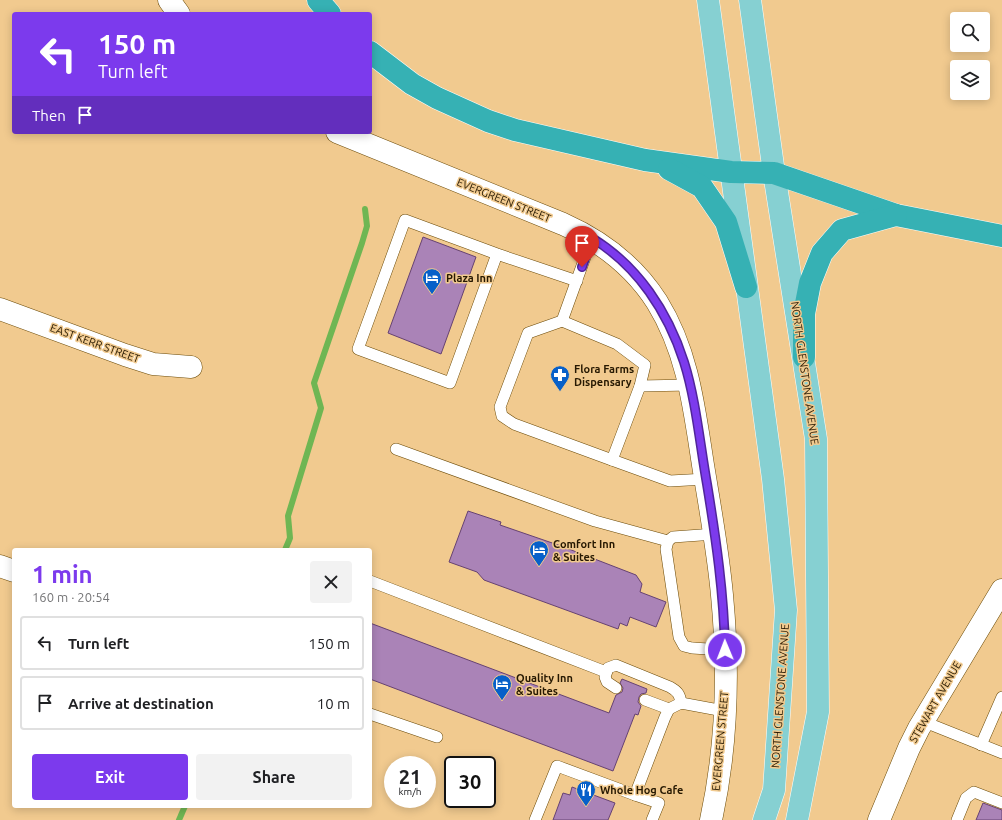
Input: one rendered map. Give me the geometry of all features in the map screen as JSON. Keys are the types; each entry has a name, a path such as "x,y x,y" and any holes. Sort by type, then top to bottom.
{"highway":[{"path":"318,0 328,12"},
{"path":"372,54 406,80 437,98 488,122 522,132 645,160 731,172 774,173 896,215 1002,236"},
{"path":"645,160 672,170 702,187 726,222 746,287"},
{"path":"804,357 804,314 810,283 822,253 842,230 896,215"}],"main road":[{"name":"NORTH GLENSTONE AVENUE","path":"708,0 773,479 786,610 774,790 764,820"},
{"name":"NORTH GLENSTONE AVENUE","path":"750,0 774,173 816,439 818,712 797,820"}],"street":[{"path":"169,0 178,12"},
{"name":"EVERGREEN STREET","path":"342,134 563,224 592,238 615,254 644,284 656,302 677,341 690,385 715,534 722,596 725,650 724,710 721,755 711,820"},
{"name":"EAST KERR STREET","path":"0,309 146,362 192,367"},
{"path":"0,566 12,570"},
{"name":"STEWART AVENUE","path":"879,820 922,721 1002,590"}],"lane":[{"path":"497,254 450,383 358,349 405,220 497,254 577,281"},
{"path":"562,321 592,238"},
{"path":"612,460 640,386 646,365 617,344 562,321 528,333 500,407 502,416 514,424 612,460 670,481 706,478"},
{"path":"640,386 690,385"},
{"path":"396,449 595,521 668,541"},
{"path":"715,534 673,536 668,541 666,549 679,637 684,646 692,648 725,650"},
{"path":"372,582 606,672"},
{"path":"616,688 607,682 605,677 608,668 616,665 661,682 680,695 681,703"},
{"path":"981,745 1002,697"},
{"path":"645,700 669,708"},
{"path":"636,795 664,717 669,708 681,703 724,710"},
{"path":"372,715 437,737"},
{"path":"922,721 1002,753"},
{"path":"535,820 557,766 659,803 652,820"},
{"path":"957,820 966,798 974,792 1002,803"}],"building":[{"name":"Plaza Inn","path":"423,237 476,257 441,354 388,333"},
{"name":"Comfort Inn & Suites","path":"468,511 501,522 500,525 561,546 636,575 642,584 640,592 666,602 656,627 630,617 627,626 620,623 618,629 484,580 477,572 449,562"},
{"name":"Quality Inn & Suites","path":"372,624 609,713 616,695 622,692 623,688 620,683 622,679 647,689 646,693 641,694 639,697 638,702 641,706 638,715 635,714 613,771 372,680"},
{"name":"Whole Hog Cafe","path":"572,787 615,803 608,820 553,820 563,793 570,795"},
{"path":"983,803 1002,810 1002,820 976,820"}],"waterway":[{"path":"286,548 290,538 288,516 321,408 314,383 367,226 365,209"},
{"path":"179,820 184,808"}],"place":[{"name":"Plaza Inn","path":"432,295"},
{"name":"Flora Farms Dispensary","path":"560,392"},
{"name":"Comfort Inn & Suites","path":"539,567"},
{"name":"Quality Inn & Suites","path":"502,701"},
{"name":"Whole Hog Cafe","path":"586,807"}],"route":[{"path":"582,267 592,238 615,254 644,284 667,321 677,341 690,385 718,557 725,650"}]}
